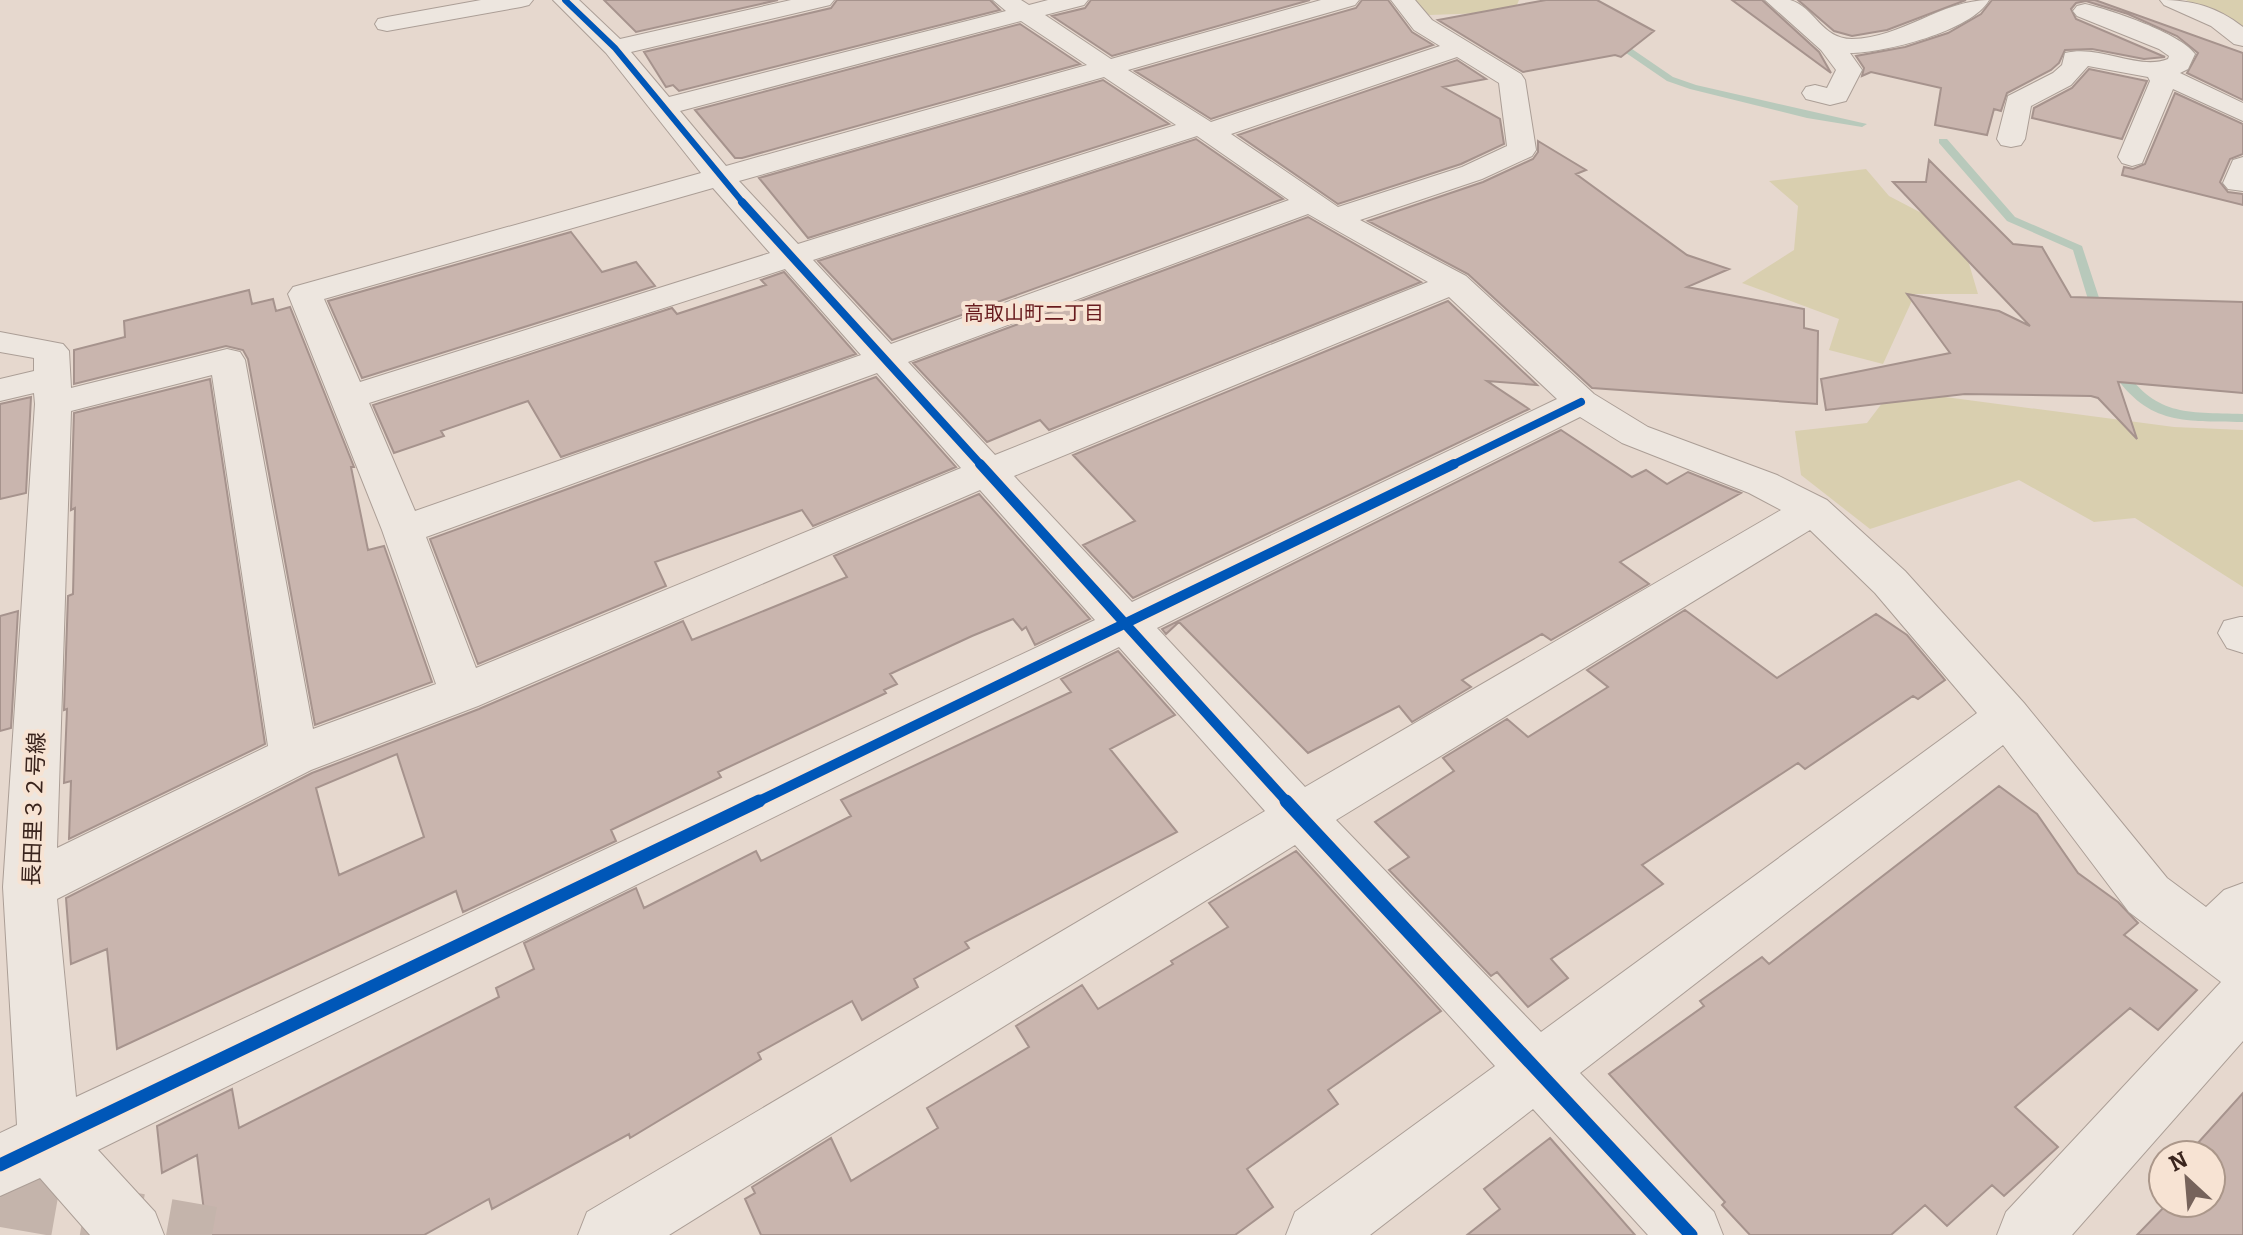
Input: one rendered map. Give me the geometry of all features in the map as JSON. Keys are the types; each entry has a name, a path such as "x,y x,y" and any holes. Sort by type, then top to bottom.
{"street":[{"path":"387,24 521,0"},
{"path":"565,0 615,48 719,177 1125,625 1691,1235"},
{"path":"615,48 822,0"},
{"path":"663,107 1015,7 1076,0"},
{"path":"462,693 403,530 305,294 1347,0"},
{"path":"403,530 886,358 1323,210 1472,173 1522,150 1512,80 1423,25 1403,0"},
{"path":"1777,0 1830,45 1849,70 1837,95 1830,97 1815,93"},
{"path":"1830,45 1873,47 1909,36 1973,7 1977,0"},
{"path":"2121,0 2079,13 2168,44 2182,54 2179,64 2158,72"},
{"path":"2172,0 2220,21 2243,39"},
{"path":"1015,7 1323,210 1454,283 1581,402 1635,435 1763,484 1813,510 1890,582 2007,716 2148,895 2232,938"},
{"path":"349,397 1459,48"},
{"path":"2011,139 2018,102 2062,79 2075,67 2074,58 2097,58 2158,72 2243,113"},
{"path":"2132,157 2163,81 2158,72"},
{"path":"29,887 294,756 462,693 988,472 1454,283"},
{"path":"0,342 52,378"},
{"path":"0,390 52,378 227,360 294,756"},
{"name":"長田里３２号線","path":"25,1153 29,887 52,378"},
{"path":"132,1235 25,1153 1125,625 1581,402"},
{"path":"610,1235 1300,816 1813,510"},
{"path":"1318,1235 2007,716"},
{"path":"2029,1235 2243,999"}],"shaded area":[{"path":"1414,0 1519,0 1514,12 1429,15"},
{"path":"2186,0 2243,0 2243,30 2242,29"},
{"path":"1866,169 1889,196 1933,219 1967,257 1978,294 1915,294 1883,364 1829,350 1839,319 1742,283 1794,250 1798,206 1769,181"},
{"path":"1892,390 2174,427 2243,430 2243,587 2135,518 2094,522 2019,480 1870,529 1801,475 1795,431 1867,423"}],"building":[{"path":"604,0 778,0 636,32"},
{"path":"837,0 990,0 1000,10 679,91 673,85 666,87 644,52 831,8"},
{"path":"1091,0 1310,0 1112,56 1052,16 1085,8"},
{"path":"1362,0 1388,0 1412,32 1433,45 1211,119 1135,71 1356,8"},
{"path":"1546,0 1597,0 1654,31 1621,57 1615,55 1523,72 1438,20"},
{"path":"1732,0 1762,0 1819,52 1831,73"},
{"path":"1798,0 1966,0 1887,30 1852,36 1834,31"},
{"path":"1992,0 2095,0 2243,53 2243,100 2187,73 2198,53 2177,36 2128,14 2086,1 2076,3 2071,9 2076,19 2165,57 2144,59 2092,49 2065,50 2059,63 2051,70 2007,93 2001,111 1994,109 1987,135 1935,125 1941,88 1871,72 1862,76 1864,68 1856,56 1905,47 1948,33 1981,14"},
{"path":"1020,24 1080,64 742,158 735,158 695,110"},
{"path":"1457,60 1486,79 1443,87 1500,119 1504,144 1461,164 1338,204 1238,135"},
{"path":"2089,69 2147,81 2122,139 2032,118 2034,108 2072,88"},
{"path":"1103,80 1169,124 808,238 759,178"},
{"path":"2175,93 2243,124 2243,154 2230,159 2220,182 2228,192 2243,194 2243,205 2122,175 2124,167 2133,169 2145,164"},
{"path":"1196,139 1283,199 892,340 818,261"},
{"path":"1538,141 1586,170 1576,174 1687,255 1729,269 1687,287 1804,309 1804,328 1818,331 1817,404 1592,388 1468,274 1368,221 1483,182 1533,159 1538,152"},
{"path":"1929,160 2013,244 2042,247 2071,297 2243,302 2243,393 2118,382 2137,439 2098,398 2091,396 1965,394 1826,410 1821,379 1950,353 1907,294 1999,311 2030,326 1893,182 1926,182"},
{"path":"1308,217 1421,282 1049,430 1040,420 987,442 913,363"},
{"path":"571,232 602,272 636,262 655,286 362,378 328,301"},
{"path":"784,272 856,354 561,457 528,401 441,431 444,436 394,453 373,405 672,308 677,314 766,285 761,280"},
{"path":"249,290 252,304 273,299 276,311 290,307 354,467 351,467 368,550 384,546 432,682 315,725 248,359 243,350 226,346 74,384 74,350 125,337 124,321"},
{"path":"1448,301 1537,385 1487,381 1529,409 1133,598 1083,545 1135,521 1073,455"},
{"path":"876,377 956,467 813,526 802,510 655,562 666,586 478,664 430,539"},
{"path":"210,379 265,744 69,839 71,781 64,783 67,709 64,710 68,596 73,594 75,508 71,510 74,413"},
{"path":"31,397 26,493 0,499 0,404"},
{"path":"1561,430 1632,477 1646,470 1667,484 1688,472 1741,493 1620,562 1649,584 1551,640 1542,634 1462,680 1471,687 1412,722 1399,706 1308,753 1179,622 1166,634 1162,629"},
{"path":"979,494 1090,619 1035,645 1026,627 1022,630 1013,619 972,636 890,674 897,684 884,690 886,693 718,772 721,777 611,830 616,841 463,912 456,891 117,1049 107,949 71,964 66,898 312,773 479,709 683,621 692,640 847,577 834,556","holes":["397,754 424,837 339,875 316,788"]},
{"path":"1685,610 1777,678 1876,614 1907,635 1945,680 1918,699 1913,696 1805,769 1798,763 1642,865 1663,884 1551,959 1568,978 1528,1007 1497,972 1491,976 1389,870 1409,857 1375,822 1454,771 1443,758 1507,719 1528,737 1608,687 1587,670"},
{"path":"18,611 11,728 0,731 0,616"},
{"path":"1118,651 1175,715 1110,749 1177,832 965,942 969,948 914,979 918,987 862,1020 852,1001 758,1053 761,1059 630,1138 629,1134 492,1209 489,1199 424,1235 207,1235 197,1155 162,1173 157,1126 232,1089 239,1128 499,997 496,988 534,969 524,943 636,888 644,908 756,851 761,861 851,816 841,800 1071,692 1061,679"},
{"path":"1999,786 2037,814 2078,873 2118,902 2138,923 2124,935 2197,990 2158,1030 2130,1008 2015,1107 2058,1147 2004,1196 1992,1185 1947,1226 1925,1205 1891,1235 1750,1235 1722,1205 1725,1202 1609,1074 1704,1006 1700,1001 1762,957 1769,964"},
{"path":"1296,851 1441,1011 1328,1090 1338,1104 1247,1169 1273,1207 1235,1235 761,1235 745,1199 755,1193 752,1187 831,1138 851,1181 938,1128 927,1108 1029,1047 1016,1026 1082,985 1098,1009 1173,964 1171,961 1228,927 1209,903"},
{"path":"2243,1093 2243,1235 2137,1235 2152,1219 2227,1219 2227,1139 2201,1139"},
{"path":"1550,1138 1635,1235 1467,1235 1500,1209 1484,1189"}],"waterway":[{"path":"1613,40 1670,79 1693,87 1807,115 1862,124"},
{"path":"1943,141 2011,219 2078,248 2100,319"},
{"path":"2115,367 2127,385 2154,407 2186,416 2243,418"}],"tunnel":[{"path":"0,1198 212,1235"}],"cycle path":[{"path":"565,0 615,48 719,177 1300,816 1691,1235"},
{"path":"0,1165 1125,625 1581,402"}],"district":[{"name":"高取山町二丁目","path":"1034,313"}]}
